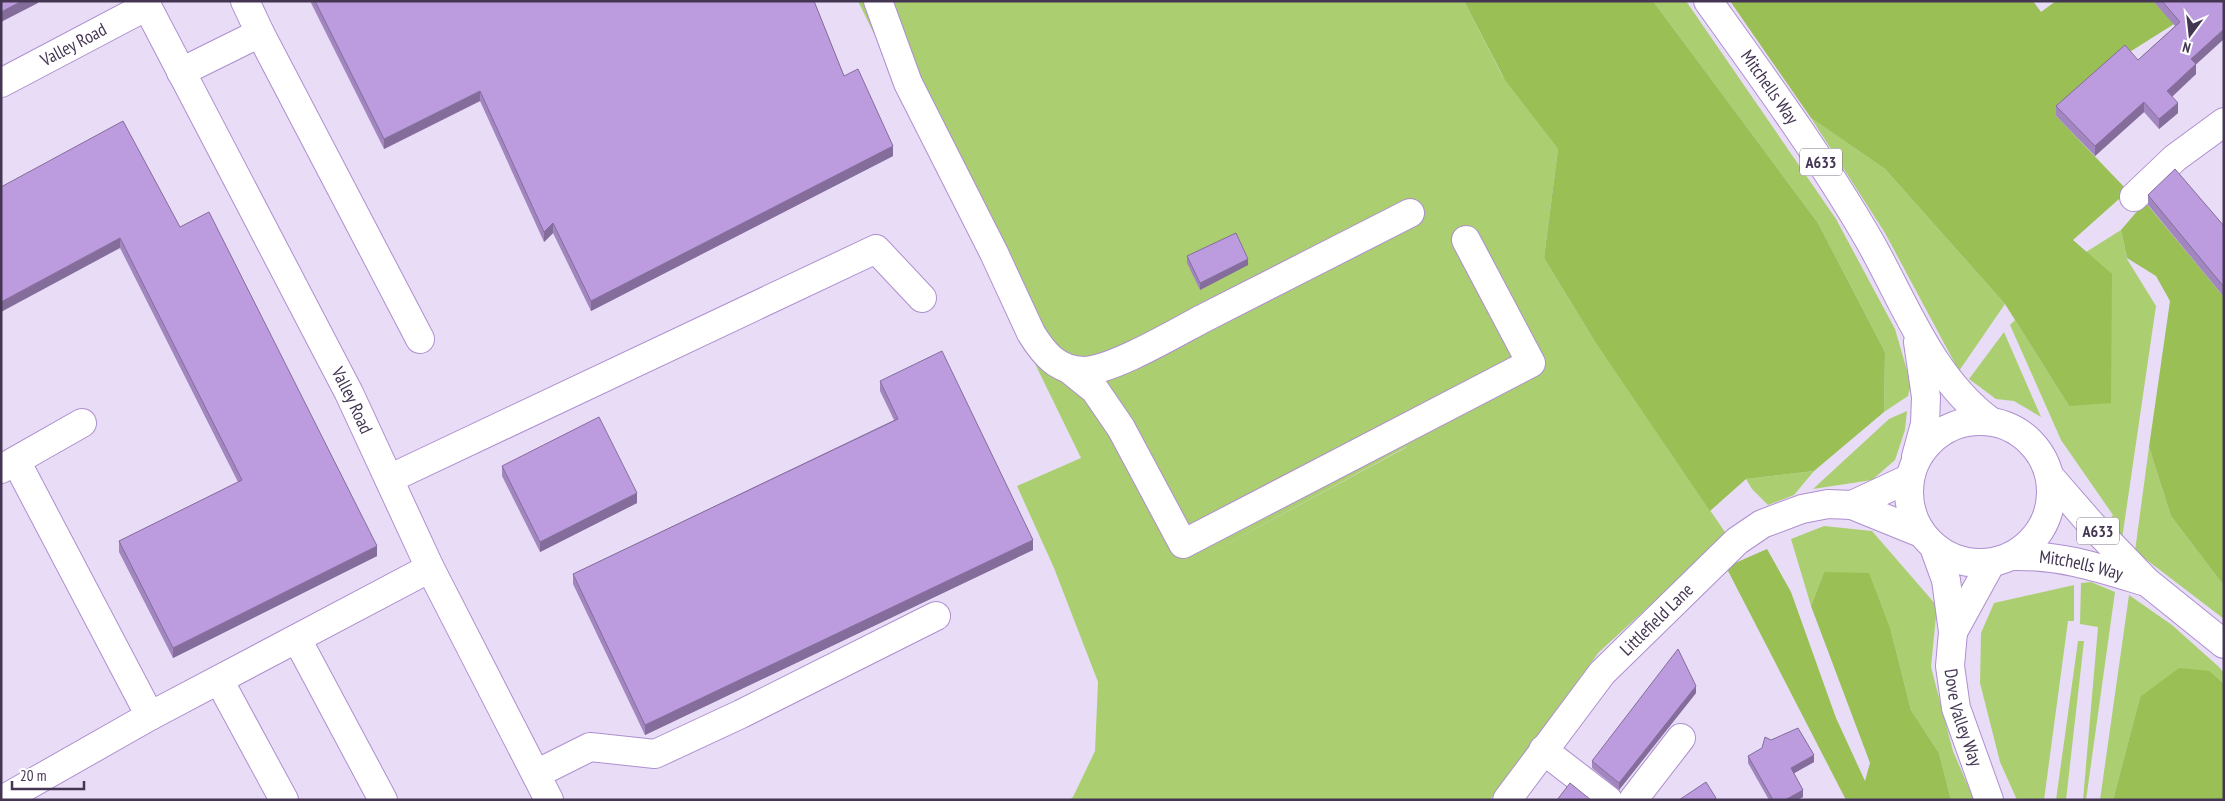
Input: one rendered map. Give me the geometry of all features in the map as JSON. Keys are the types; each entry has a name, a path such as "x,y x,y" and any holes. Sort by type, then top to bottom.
{"street":[{"path":"244,1 420,339"},
{"path":"878,1 908,83 994,253 1031,333 1058,366 1070,370 1085,371 1103,367 1143,349 1410,213"},
{"name":"Mitchells Way","path":"1708,1 1821,162 1869,240 1917,333 1950,384 1972,408 1990,421"},
{"name":"Valley Road","path":"1,83 145,4 349,393 430,568 550,800"},
{"path":"181,72 260,33"},
{"path":"2134,197 2175,158 2224,122"},
{"path":"1070,370 1095,390 1121,428 1183,544 1531,363 1466,240"},
{"path":"389,479 876,249 922,298"},
{"name":"Mitchells Way","path":"1912,469 1924,424 1926,397 1917,333"},
{"path":"1990,421 2008,426 2027,438 2042,456 2051,478 2052,502 2045,524 2032,542 2002,559 1969,563 1950,557 1928,540 1912,516 1908,497 1912,469 1926,444 1950,427 1962,423 1990,421"},
{"path":"82,423 8,465 150,716"},
{"name":"Littlefield Lane","path":"1852,504 1912,469"},
{"name":"Mitchells Way","path":"2051,478 2091,524 2148,582 2224,644"},
{"name":"Littlefield Lane","path":"1507,800 1602,673 1737,541 1762,524 1802,508 1828,504 1852,504 1928,540"},
{"name":"Dove Valley Way","path":"1928,540 1946,580 1953,632 1950,666 1956,708 1989,800"},
{"name":"Mitchells Way","path":"2002,559 2043,555 2148,582"},
{"name":"Dove Valley Way","path":"1953,632 2002,559"},
{"path":"2,800 150,716 430,568"},
{"path":"536,774 590,747 655,754 741,714 936,616"},
{"path":"296,639 383,800"},
{"path":"219,680 284,800"},
{"path":"1634,800 1681,738"},
{"path":"1543,750 1608,800"}],"green space":[{"path":"858,1 1464,1 1502,75 1558,149 1544,258 1597,345 1727,535 1599,652 1490,800 1069,800 1073,797 1095,751 1098,682 1054,568 1017,486 1081,458","holes":["1406,447 1407,447 1188,565"]},
{"path":"1464,1 1653,1 1818,223 1885,352 1884,412 1814,471 1746,479 1710,511 1597,345 1544,258 1558,149 1505,80"},
{"path":"1653,1 1686,1 1836,219 1895,329 1911,384 1908,396 1884,412 1885,352 1818,223"},
{"path":"1730,1 2033,1 2041,12 2056,1 2153,1 2174,24 2125,55 2056,116 2128,191 2073,240 2112,274 2111,403 2069,406 2005,304 1885,169 1811,118"},
{"path":"1811,118 1885,169 2005,304 1959,371 1885,233"},
{"path":"2145,202 2224,297 2224,586 2171,516 2149,447 2170,301 2156,276 2127,258 2121,230"},
{"path":"2121,230 2127,259 2156,306 2122,539 2105,525 2113,515 2061,440 2010,325 2015,320 2069,406 2112,275 2086,252"},
{"path":"2004,332 2041,417 2014,401 1996,399 1969,379"},
{"path":"1907,411 1905,430 1895,460 1872,480 1813,489 1889,419"},
{"path":"2149,447 2171,516 2224,586 2224,619 2135,551"},
{"path":"1814,471 1794,495 1768,505 1752,489 1746,479"},
{"path":"1824,526 1872,531 1937,606 1931,667 1953,751 1974,800 1951,800 1939,753 1911,710 1891,631 1824,572 1811,606 1791,539"},
{"path":"1767,549 1791,592 1836,718 1865,781 1870,763 1811,606 1824,572 1869,573 1891,631 1911,710 1939,753 1951,800 1846,800 1726,567"},
{"path":"2091,582 2115,592 2086,800 2083,800 2098,627 2080,624 2081,583"},
{"path":"2074,585 2074,621 2068,621 2044,800 2017,800 2000,762 1980,683 1981,633 1994,603"},
{"path":"2129,595 2172,625 2219,667 2224,673 2224,684 2210,671 2140,697 2113,800 2100,800"},
{"path":"2078,641 2084,641 2066,800 2056,800"},
{"path":"2179,668 2210,671 2224,684 2224,800 2113,800 2140,697"}],"building":[{"path":"1,1 22,1 1,12"},
{"path":"315,1 814,1 844,76 858,69 893,146 591,301 553,223 544,232 480,91 384,139"},
{"path":"2162,1 2224,1 2224,29 2191,59 2196,64 2167,91 2178,103 2159,119 2144,102 2095,146 2056,106 2125,45 2138,60 2180,22"},
{"path":"123,121 180,227 209,212 377,546 173,648 119,541 242,480 120,238 1,302 1,187"},
{"path":"2175,169 2224,226 2224,287 2148,195"},
{"path":"1236,233 1248,259 1200,283 1187,256"},
{"path":"942,351 1033,540 645,725 573,574 898,419 880,381"},
{"path":"599,417 637,493 540,542 502,466"},
{"path":"1678,649 1696,686 1619,783 1592,761"},
{"path":"1798,728 1814,755 1791,768 1803,790 1785,800 1773,800 1748,756 1762,748 1765,737 1771,740"},
{"path":"1706,782 1716,798 1713,800 1679,800"},
{"path":"1570,783 1591,800 1557,800"}]}
